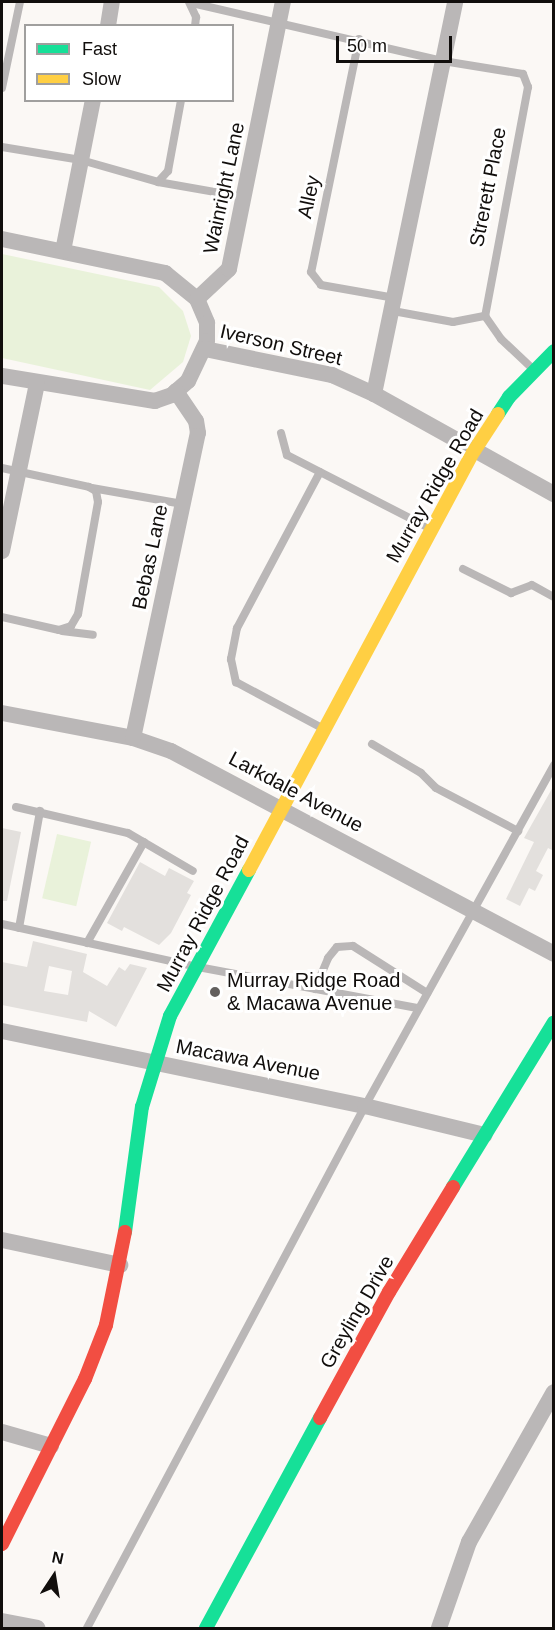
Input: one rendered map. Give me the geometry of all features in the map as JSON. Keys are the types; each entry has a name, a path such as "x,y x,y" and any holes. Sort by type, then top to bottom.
{"main road":[{"name":"Murray Ridge Road","path":"2,1544 51,1446 106,1325 120,1265 142,1107 153,1063 170,1016 474,451 509,397 554,351"},
{"name":"Greyling Drive","path":"206,1629 389,1292 554,1022"}],"street":[{"path":"108,24 112,2"},
{"name":"Wainright Lane","path":"197,299 229,269 283,2"},
{"path":"374,394 455,2"},
{"path":"63,251 93,102"},
{"path":"2,238 165,273 197,299"},
{"name":"Iverson Street","path":"176,391 188,381 205,349 207,323 197,299"},
{"name":"Iverson Street","path":"205,349 332,375 374,394 554,494"},
{"path":"2,376 138,401 155,401 176,391"},
{"path":"2,552 10,470 37,384"},
{"name":"Bebas Lane","path":"133,738 198,433 196,421 176,391"},
{"name":"Larkdale Avenue","path":"2,713 133,738 171,751 554,954"},
{"name":"Macawa Avenue","path":"2,1031 365,1106 485,1135"},
{"path":"2,1240 120,1265"},
{"path":"439,1629 469,1542 554,1392"},
{"path":"2,1432 51,1446"},
{"path":"2,1621 37,1629"}],"lane":[{"path":"2,88 20,2"},
{"path":"195,24 190,2 279,24 359,39 443,61"},
{"name":"Alley","path":"359,39 311,272 321,285 453,322 485,316"},
{"path":"2,42 9,53"},
{"name":"Strerett Place","path":"443,61 523,74 528,87 485,316"},
{"path":"158,182 168,171 181,102"},
{"path":"2,148 81,160 132,172 158,182 243,197"},
{"path":"485,316 501,339 534,370"},
{"path":"281,433 287,455 431,529"},
{"path":"10,470 183,504"},
{"path":"320,472 237,628 231,659 236,682 325,729"},
{"path":"59,630 71,626 78,615 98,502 96,490 89,487"},
{"path":"463,569 511,593 532,585 554,597"},
{"path":"2,617 59,630 93,634"},
{"path":"372,744 421,773 436,788 518,831"},
{"path":"87,1629 417,1008 475,911 554,765"},
{"path":"16,807 128,833 193,871"},
{"path":"19,928 40,812"},
{"path":"87,943 144,842"},
{"path":"2,924 198,967 417,1008"},
{"path":"315,989 328,958 337,947 353,946 427,993"}],"green space":[{"path":"2,254 159,287 183,311 191,336 183,362 150,390 2,358"},
{"path":"57,834 91,842 76,906 42,898"}],"building":[{"path":"554,785 554,851 548,848 536,871 543,875 535,891 529,888 520,906 506,899 534,842 524,838"},
{"path":"2,828 21,832 7,901 2,901"},
{"path":"140,862 165,876 169,868 194,881 187,893 191,895 171,933 159,945 124,927 122,931 107,923"},
{"path":"33,941 87,954 83,972 107,986 119,967 125,971 130,964 147,968 116,1027 89,1011 87,1022 2,1005 2,962 27,967","holes":["49,966 72,971 68,995 44,991"]}],"traffic: fast":[{"path":"498,414 509,397 554,351"},
{"path":"125,1232 142,1107 170,1016 249,870"},
{"path":"453,1187 554,1022"},
{"path":"206,1628 320,1418"}],"traffic: slow":[{"path":"249,870 474,451 498,414"}],"traffic: jam":[{"path":"320,1418 389,1292 453,1187"},
{"path":"2,1544 85,1379 106,1325 125,1232"}],"place":[{"name":"Murray Ridge Road & Macawa Avenue","path":"215,992"}]}
